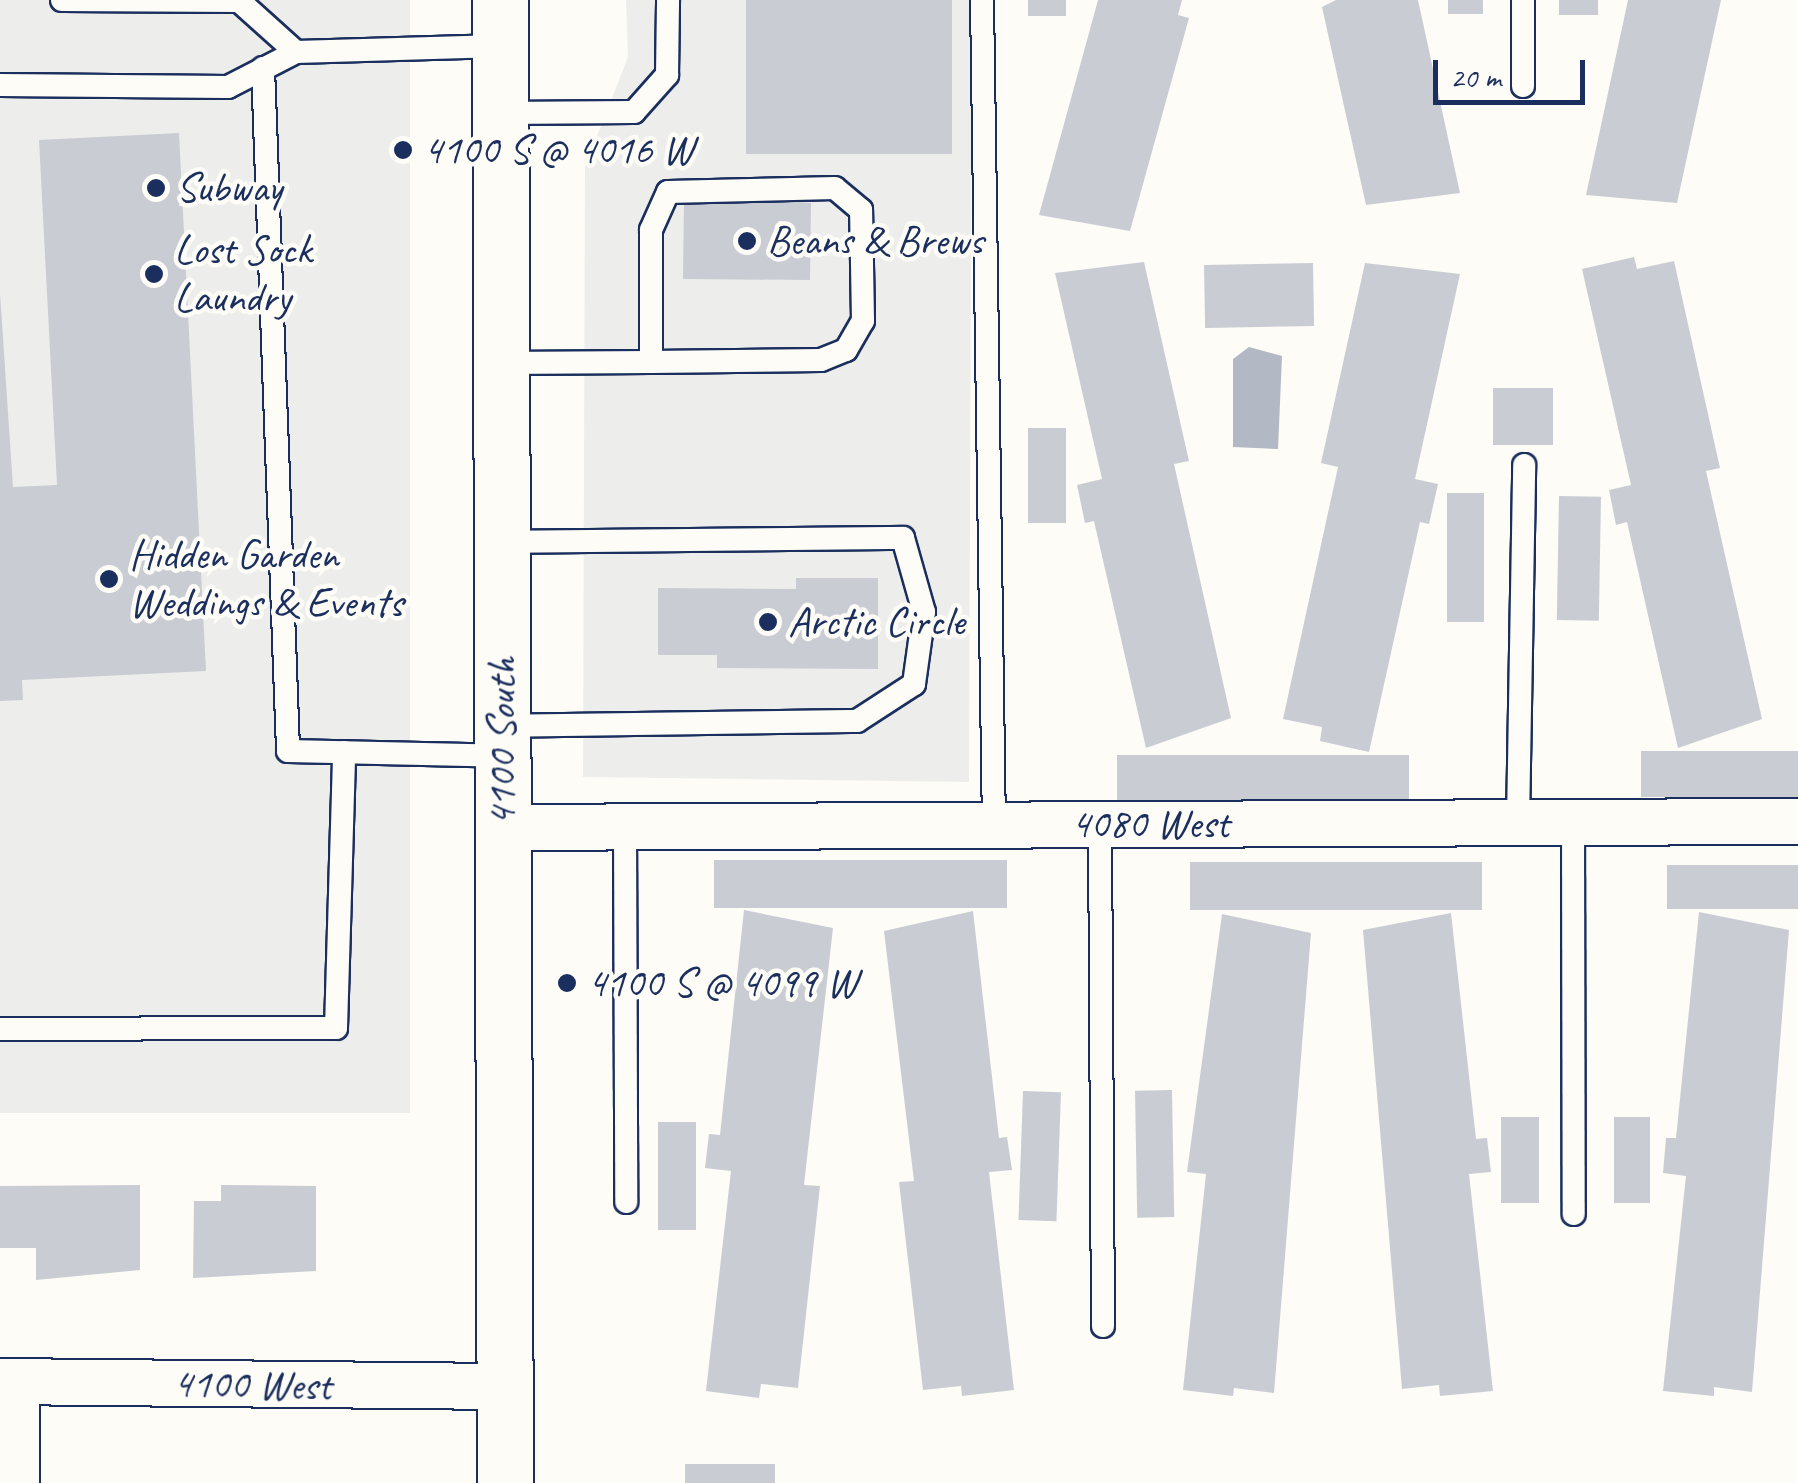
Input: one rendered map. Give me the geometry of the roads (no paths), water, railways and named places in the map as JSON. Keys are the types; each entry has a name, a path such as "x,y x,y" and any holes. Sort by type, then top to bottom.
{"main road":[{"name":"4100 South","path":"500,23 505,1483"}],"street":[{"name":"4080 West","path":"502,827 1798,821"},
{"name":"4100 West","path":"8,1382 504,1386"},
{"path":"8,1382 16,1483"}],"lane":[{"path":"62,0 238,0 296,52"},
{"path":"500,113 634,112 666,75 668,0"},
{"path":"982,0 994,825"},
{"path":"1523,0 1523,86"},
{"path":"0,85 228,87 296,52 500,23"},
{"path":"263,68 288,751 344,752 857,721 914,684 924,612 903,538 501,542"},
{"path":"500,363 650,362 821,360 846,350 863,321 860,210 835,188 668,192 650,230 650,362"},
{"path":"1518,822 1524,465"},
{"path":"0,1029 336,1028 344,752"},
{"path":"1573,822 1574,1214"},
{"path":"1100,824 1103,1326"},
{"path":"625,826 626,1202"}],"place":[{"name":"4100 S @ 4016 W","path":"403,150"},
{"name":"Subway","path":"156,188"},
{"name":"Beans & Brews","path":"747,241"},
{"name":"Lost Sock Laundry","path":"154,274"},
{"name":"Hidden Garden Weddings & Events","path":"109,579"},
{"name":"Arctic Circle","path":"768,622"},
{"name":"4100 S @ 4099 W","path":"567,983"}]}
